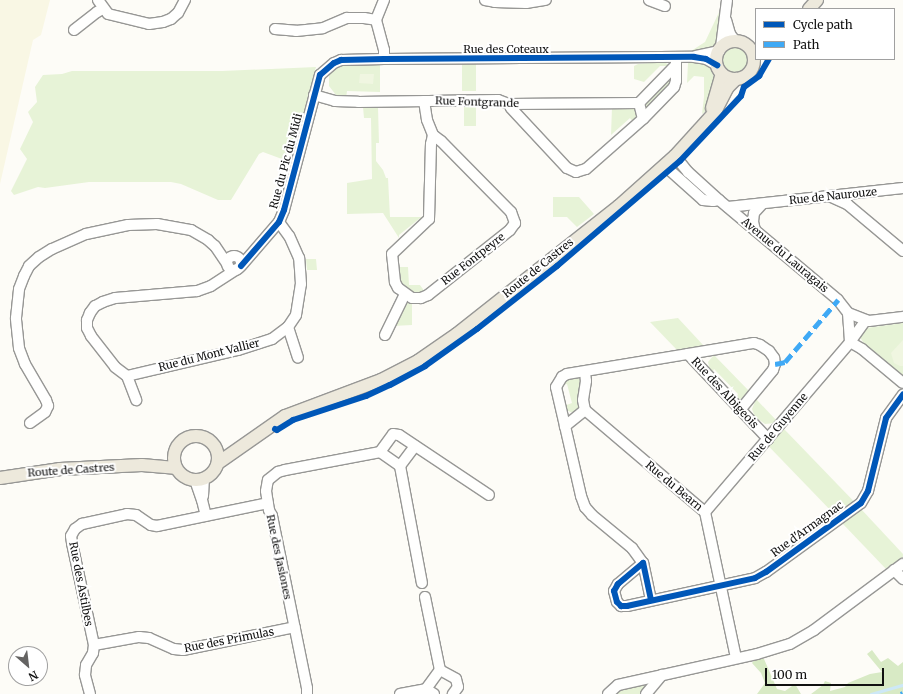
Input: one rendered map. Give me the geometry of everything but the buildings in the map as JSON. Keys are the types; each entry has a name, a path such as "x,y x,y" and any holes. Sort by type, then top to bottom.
{"main road":[{"path":"810,8 818,0"},
{"path":"739,42 749,48 754,55 753,64 750,72 744,77 731,79 719,70 720,49 726,44 739,42 755,42"},
{"name":"Route de Castres","path":"709,119 719,70"},
{"name":"Route de Castres","path":"218,463 286,416 381,380 437,349 484,314 665,166 715,112 727,88 736,79"},
{"path":"195,435 209,440 215,445 218,463 210,475 199,479 183,476 176,468 174,453 181,440 195,435"},
{"name":"Route de Castres","path":"215,445 226,449 242,445"},
{"name":"Route de Castres","path":"142,465 162,461 174,453"},
{"name":"Route de Castres","path":"0,478 60,469 142,465 176,468"}],"street":[{"path":"98,0 103,10 108,14 149,24 163,22 178,13 185,0"},
{"path":"384,0 376,20 384,50 384,59"},
{"path":"485,0 494,2 526,3 546,0"},
{"path":"649,0 665,6"},
{"path":"720,49 727,0"},
{"path":"74,30 97,12 103,10"},
{"path":"725,16 730,34 739,42"},
{"path":"275,29 296,31 323,28 347,18 376,20"},
{"name":"Rue des Coteaux","path":"314,95 320,74 334,63 341,60 676,61 720,49"},
{"name":"Rue des Coteaux","path":"694,57 706,59 719,70"},
{"path":"643,119 640,102 676,61"},
{"path":"509,104 511,108 571,172 580,172 586,169 643,119 674,87 676,61"},
{"name":"Rue Fontgrande","path":"314,95 335,101 498,100 509,104 640,102"},
{"name":"Rue du Pic du Midi","path":"234,264 252,251 279,222 284,210 314,95"},
{"name":"Rue Fontpeyre","path":"424,101 427,120 433,135 441,141 511,212 515,223 510,230 428,295 421,298 412,298 398,288 395,282 392,254 429,219 431,144 433,135"},
{"name":"Avenue du Lauragais","path":"675,156 688,172 719,200 838,300 848,314"},
{"path":"665,166 703,200 719,200"},
{"name":"Rue de Naurouze","path":"728,207 903,188"},
{"path":"861,215 858,202 865,193"},
{"path":"829,196 847,204 903,251"},
{"path":"755,230 753,222 754,213 762,204"},
{"name":"Rue du Mont Vallier","path":"127,376 238,350 272,339 288,327 296,315 301,284 301,271 299,258 279,222"},
{"path":"30,423 45,412 48,406 25,364 17,331 16,318 19,289 29,266 52,249 86,234 128,225 156,224 191,230 208,240 234,264 211,286 198,291 115,298 95,306 87,320 87,328 91,336 114,368 127,376 136,400"},
{"path":"385,335 405,294"},
{"path":"903,317 869,321 848,314 850,342 862,349 903,383"},
{"name":"Rue de Guyenne","path":"705,512 850,342 866,320"},
{"path":"288,327 298,357"},
{"path":"688,354 754,343 760,345 768,351 774,358 775,364 773,370 740,410"},
{"name":"Rue des Albigeois","path":"565,426 556,387 562,377 567,374 688,354 768,439"},
{"path":"585,372 586,381 583,400 585,410 565,426 581,496 585,507 592,515 632,548 643,563 651,600"},
{"name":"Rue d'Armagnac","path":"643,563 618,584 614,591 617,602 621,606 755,578 766,572 866,498 886,418 903,396"},
{"name":"Rue du Bearn","path":"585,410 705,512 722,585 736,658"},
{"path":"422,583 400,466 380,452 393,434 399,435 490,495"},
{"path":"400,466 415,446"},
{"name":"Rue des Jasiones","path":"306,694 307,688 295,627 268,503 268,480 273,475 285,470 380,452"},
{"path":"199,479 206,516"},
{"name":"Rue des Astilbes","path":"94,645 72,543 71,536 75,529 82,524 127,514 136,515 151,525 157,526 268,503"},
{"path":"608,694 618,685 778,648 800,638 903,564"},
{"path":"894,570 903,579"},
{"path":"400,694 430,691 440,670 425,597"},
{"name":"Rue des Primulas","path":"94,645 139,637 149,638 174,649 183,650 295,627"},
{"path":"90,694 85,675 86,665 93,653 94,645"},
{"path":"440,670 456,679 458,687 453,694"},
{"path":"646,694 664,675"}],"shaded area":[{"path":"0,0 50,0 41,35 33,40 0,184"}],"green space":[{"path":"721,8 717,44 707,50 688,53 705,42"},
{"path":"735,46 745,50 749,60 745,70 735,74 725,70 721,60 725,50"},
{"path":"663,62 669,66 660,66 644,82 634,79 634,66 638,64"},
{"path":"704,62 709,65 714,77 706,111 702,114 704,77 694,76 687,83 688,63"},
{"path":"344,63 380,63 380,92 347,91 346,98 336,95 329,86 329,75 332,70"},
{"path":"462,64 476,64 476,91 462,91"},
{"path":"316,67 290,162 263,152 259,154 231,200 218,200 181,184 171,182 89,182 45,188 38,187 14,195 11,191 27,159 20,149 33,122 28,112 37,102 35,87 43,75 62,74 72,71 222,71"},
{"path":"360,74 374,74 373,84 359,83"},
{"path":"671,77 673,82 645,111 643,103"},
{"path":"464,106 476,106 476,126 464,126"},
{"path":"363,107 378,107 379,143 376,143 376,161 383,170 386,178 388,178 390,217 423,217 399,235 399,238 383,213 347,214 347,183 372,179 371,118 364,118"},
{"path":"612,107 637,107 636,117 633,122 630,118 611,135"},
{"path":"553,197 579,197 594,214 577,227 567,217 553,217"},
{"path":"306,259 316,259 317,270 307,270"},
{"path":"399,267 408,267 409,285 420,285 425,292 416,293 407,290 401,281"},
{"path":"405,301 412,303 412,325 393,326"},
{"path":"678,318 704,346 677,350 650,322"},
{"path":"903,323 903,378 864,344 860,337 866,328"},
{"path":"903,340 903,366 900,366 894,363 891,353"},
{"path":"714,355 749,391 741,399 736,398 738,394 714,369 712,373 710,371 708,362"},
{"path":"574,376 580,379 582,383 580,408 573,413 566,410 564,406 572,403 567,384 560,386 565,379"},
{"path":"756,399 777,421 775,423 765,424 755,417 752,409"},
{"path":"784,429 853,501 837,517 767,445"},
{"path":"861,509 903,554 903,557 886,569 842,523"},
{"path":"872,650 881,662 888,658 898,666 903,662 903,694 811,694 823,685 825,681 831,683 830,691 845,687 848,683 870,674 882,672 867,654"},
{"path":"755,659 764,659 777,689 785,691 795,684 801,694 757,694 765,683 761,673 752,663"},
{"path":"645,684 647,686 641,694 612,694 614,690"}],"waterway":[{"path":"871,694 903,685"}],"marked path":[{"path":"775,364 785,362 838,300"}],"cycle path":[{"path":"241,266 279,222 284,210 320,75 334,63 341,60 694,57 706,59 717,65"},
{"path":"275,429 277,430 293,420 366,396 390,385 425,366 477,329 557,266 680,161 741,96 744,87 759,76 768,60"},
{"path":"651,600 643,563 618,584 614,591 617,602 621,606 627,606 755,578 766,572 861,503 868,491 886,418 903,395"}]}
